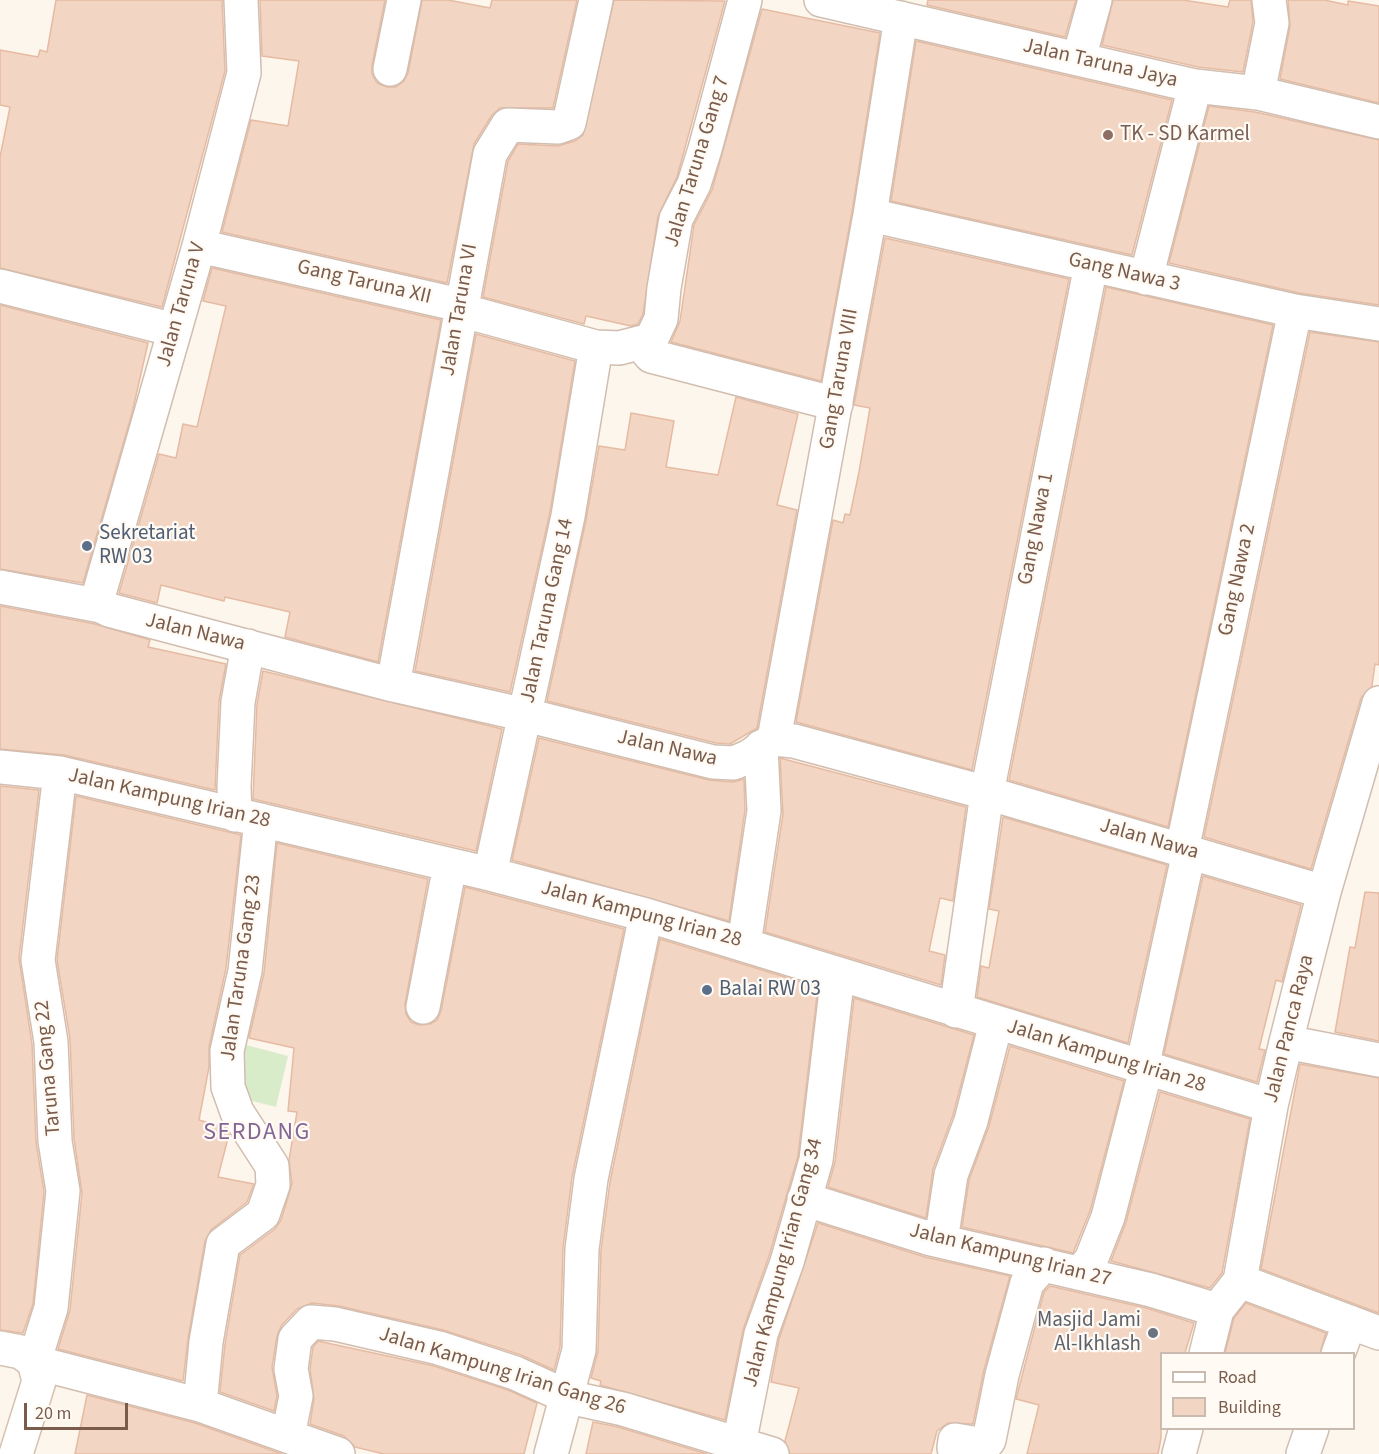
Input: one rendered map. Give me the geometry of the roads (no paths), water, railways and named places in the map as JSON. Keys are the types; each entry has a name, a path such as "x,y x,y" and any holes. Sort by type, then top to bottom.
{"street":[{"name":"Jalan Taruna V","path":"101,606 99,594 199,246 244,73 241,0"},
{"path":"390,69 404,0"},
{"name":"Jalan Taruna VI","path":"393,685 490,154 508,125 558,128 569,123 596,0"},
{"name":"Jalan Taruna Gang 7","path":"641,344 651,340 661,319 676,219 694,184 746,0"},
{"name":"Jalan Taruna Jaya","path":"821,0 917,10 1082,47 1195,86 1258,93 1379,122"},
{"path":"1082,47 1095,0"},
{"path":"1258,93 1272,23 1269,0"},
{"name":"Gang Taruna VIII","path":"744,944 764,811 768,743 836,404 870,215 917,10"},
{"path":"1146,278 1195,86"},
{"name":"Gang Nawa 3","path":"870,215 1295,311 1379,324"},
{"name":"Gang Taruna XII","path":"199,246 451,303 460,310 596,346"},
{"name":"Gang Nawa 1","path":"956,1011 987,793 1091,266"},
{"path":"0,286 175,330"},
{"name":"Gang Nawa 2","path":"1080,1273 1091,1260 1108,1217 1144,1069 1185,851 1295,311"},
{"path":"596,346 619,348 641,344 651,356 836,404"},
{"name":"Jalan Taruna Gang 14","path":"490,874 568,516 596,346"},
{"name":"Jalan Nawa","path":"0,587 101,606 393,685 526,715 713,762 734,763 750,756 768,743 794,741 987,793 1324,892"},
{"name":"Jalan Taruna Gang 23","path":"200,1405 206,1342 223,1244 263,1214 273,1185 272,1166 237,1113 228,1087 227,1051 245,970 248,818 234,787 238,702 248,646"},
{"name":"Jalan Panca Raya","path":"1206,1352 1217,1310 1240,1281 1271,1106 1286,1042 1324,892 1379,703"},
{"name":"Jalan Kampung Irian 28","path":"0,767 60,773 490,874 646,915 1271,1106"},
{"name":"Taruna Gang 22","path":"34,1362 51,1308 63,1191 55,1141 51,1042 38,960 60,773"},
{"path":"423,1007 450,865"},
{"path":"551,1454 579,1350 582,1249 591,1179 646,915"},
{"name":"Jalan Kampung Irian Gang 34","path":"738,1444 761,1334 787,1262 816,1160 838,974"},
{"path":"931,1239 943,1228 951,1175 971,1121 996,1023"},
{"path":"1286,1042 1379,1060"},
{"name":"Jalan Kampung Irian 27","path":"804,1199 931,1239 1151,1290 1217,1310"},
{"path":"954,1448 955,1440 985,1445 989,1440 1002,1375 1027,1283 1044,1264"},
{"path":"1240,1281 1352,1334"},
{"name":"Jalan Kampung Irian Gang 26","path":"298,1444 296,1396 291,1369 295,1339 311,1322 335,1324 439,1348 515,1373 568,1397 623,1409 772,1454"},
{"path":"0,1348 21,1352 34,1362 200,1405 298,1444 338,1454"},
{"path":"16,1454 39,1381 34,1362"},
{"path":"1179,1454 1185,1430"},
{"path":"1303,1454 1311,1430"}],"place":[{"name":"TK - SD Karmel","path":"1108,135"},
{"name":"Sekretariat RW 03","path":"87,546"},
{"name":"Balai RW 03","path":"707,990"},
{"name":"Masjid Jami Al-Ikhlash","path":"1153,1333"}],"district":[{"name":"SERDANG","path":"257,1134"}]}
